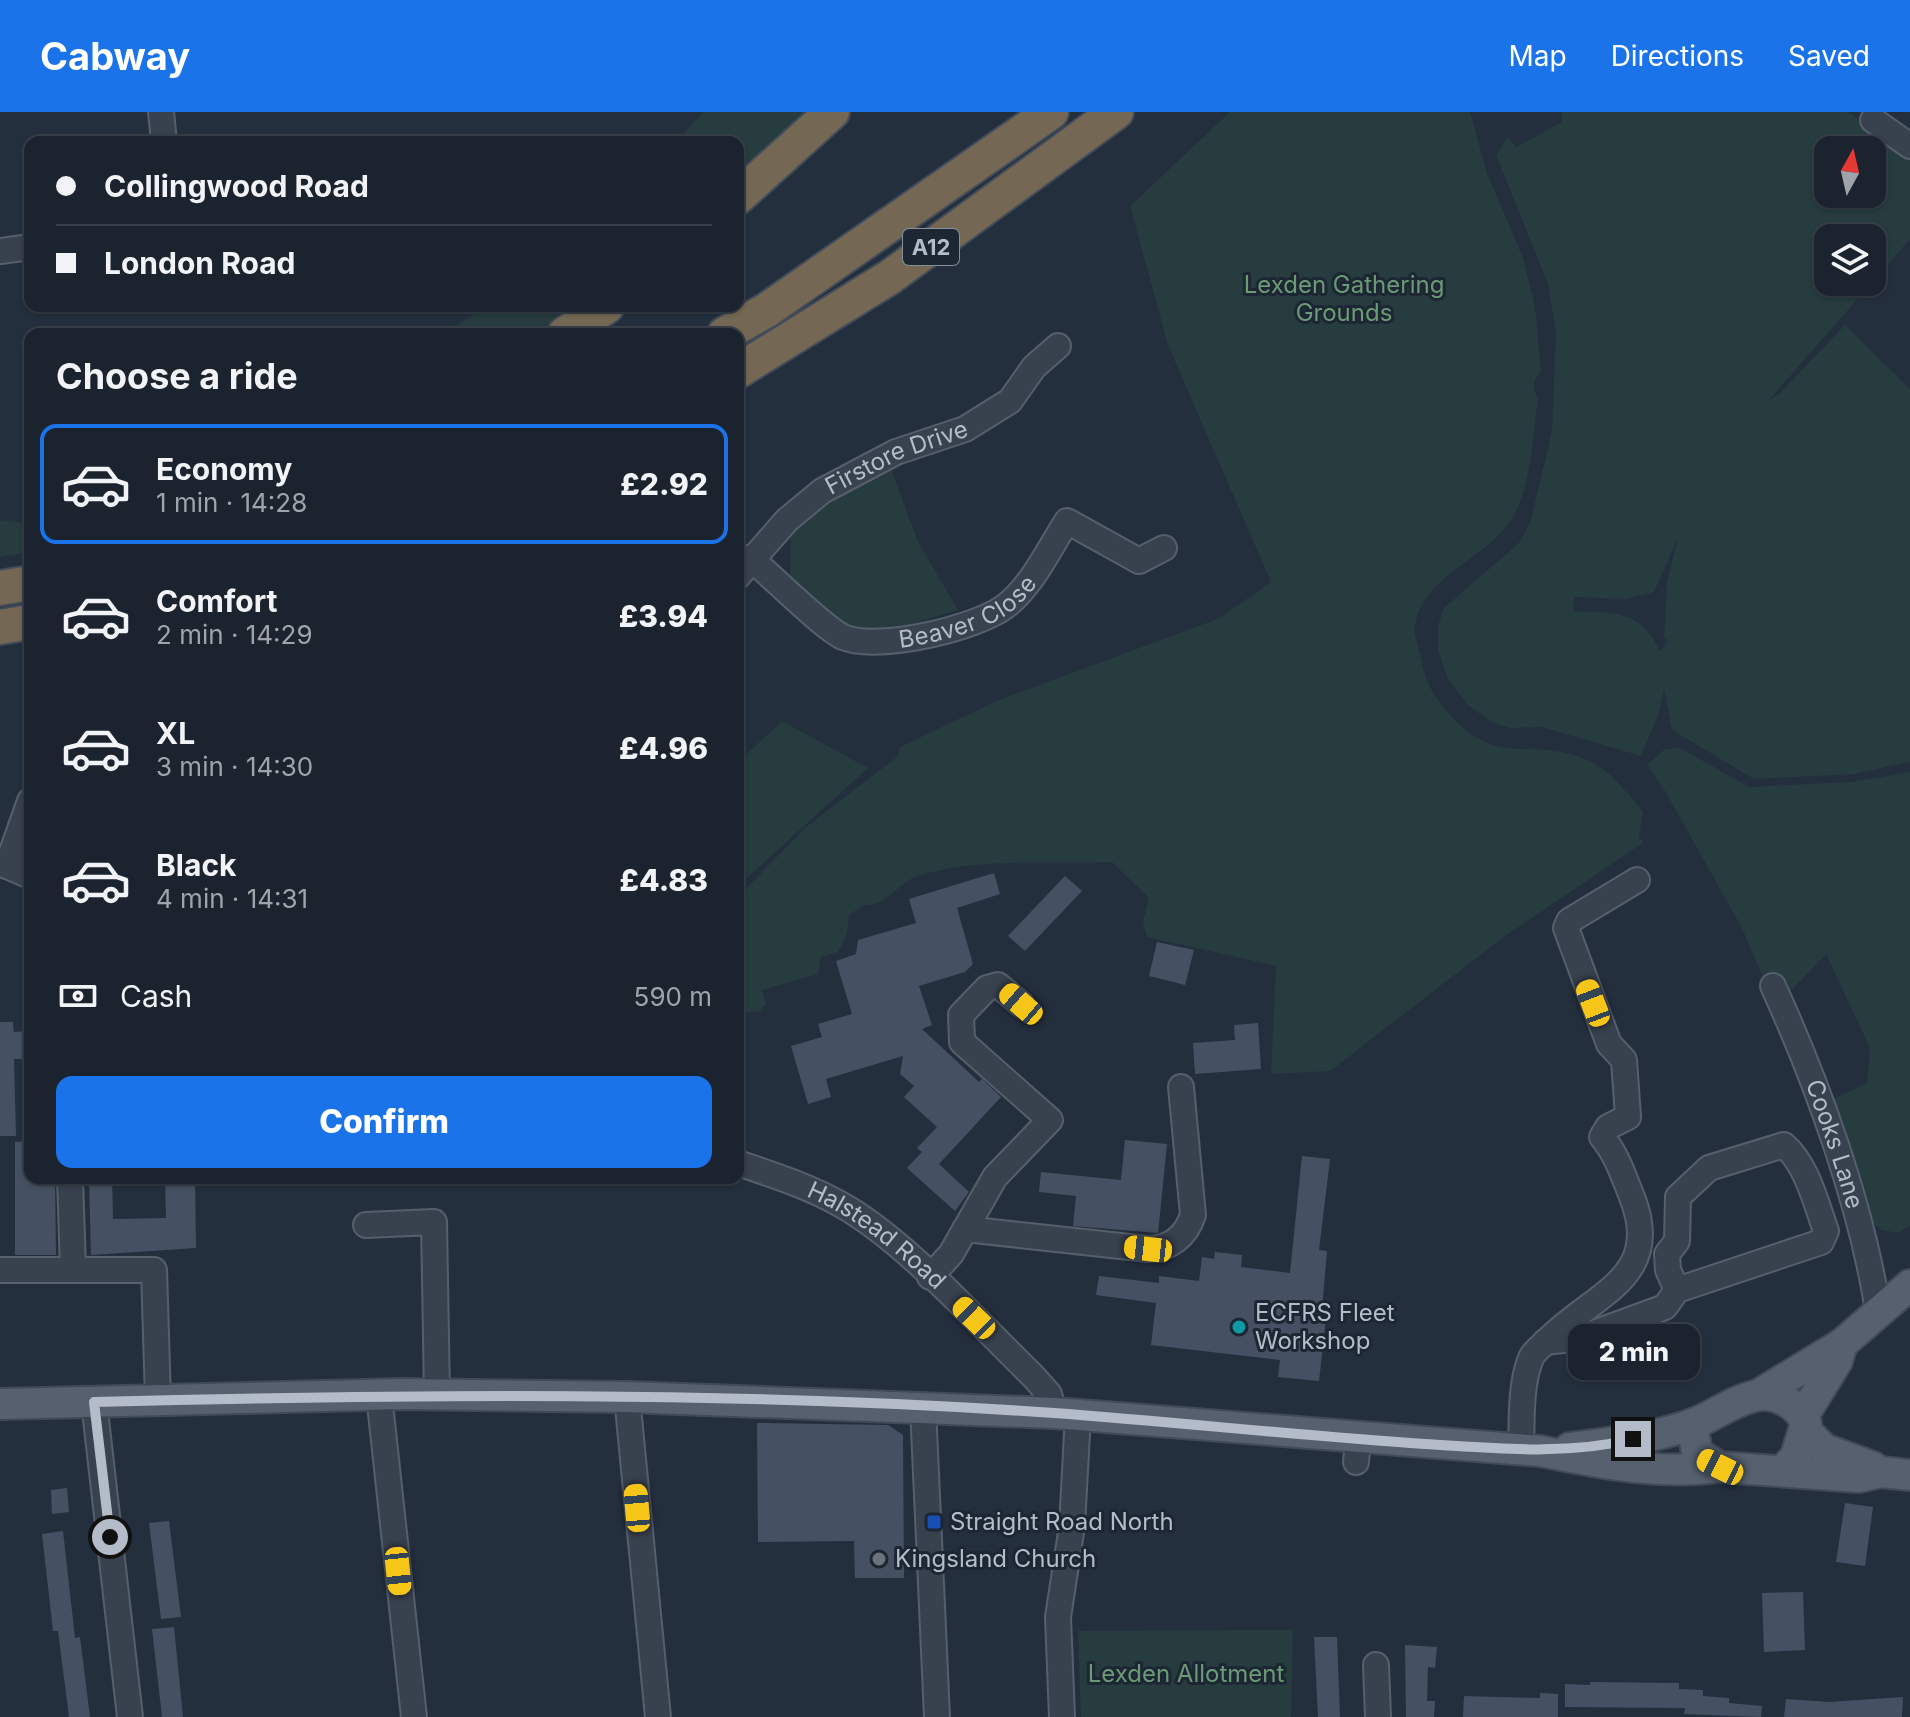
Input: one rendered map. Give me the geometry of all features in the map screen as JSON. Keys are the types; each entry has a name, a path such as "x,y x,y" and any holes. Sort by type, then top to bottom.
{"highway":[{"path":"744,192 832,112"},
{"name":"A12","path":"736,328 767,310 1051,112"},
{"name":"A12","path":"744,367 890,277 1116,112"},
{"path":"574,328 598,312"},
{"path":"0,568 24,564"},
{"path":"0,588 24,584"},
{"path":"0,627 24,623"}],"main road":[{"path":"0,1404 379,1395 627,1397 1066,1414 1357,1451 1531,1450 1615,1443 1692,1424 1758,1395 1842,1344 1910,1285"},
{"path":"1784,1470 1796,1456 1804,1423 1837,1361 1842,1344"},
{"path":"1758,1395 1782,1398 1824,1449 1895,1473"},
{"path":"1692,1424 1697,1453 1720,1467"},
{"path":"1531,1450 1615,1466 1692,1471 1720,1467 1859,1477 1895,1473"}],"street":[{"path":"161,112 163,136"},
{"path":"1873,120 1910,146"},
{"path":"0,251 24,248"},
{"name":"Firstore Drive","path":"744,567 787,520 822,491 896,452 965,429 1010,401 1034,367 1058,346"},
{"name":"Beaver Close","path":"744,567 841,636 866,644 893,643 927,635 1006,606 1033,576 1067,521 1139,561 1164,548"},
{"path":"24,816 4,864 24,873"},
{"path":"1531,1450 1531,1356 1615,1287 1631,1270 1638,1256 1640,1218 1614,1151 1602,1137 1608,1127 1628,1117 1624,1060 1609,1044 1566,928 1569,921 1637,880"},
{"path":"930,1277 951,1254 995,1177 1050,1120 962,1042 961,1015 987,988 998,985 1021,1004"},
{"name":"Cooks Lane","path":"1773,986 1802,1048 1829,1126 1873,1278 1878,1311"},
{"path":"965,1229 1148,1249 1172,1244 1182,1236 1193,1215 1181,1087"},
{"path":"1545,1342 1580,1338 1665,1307 1677,1290 1821,1242 1826,1231 1810,1186 1793,1152 1784,1145 1709,1168 1678,1197 1677,1241 1667,1254 1668,1270 1677,1290"},
{"name":"Halstead Road","path":"744,1165 802,1185 842,1204 876,1228 1032,1375 1066,1414"},
{"path":"70,1184 73,1269"},
{"path":"366,1225 434,1222 437,1395"},
{"path":"0,1270 154,1270 158,1400"},
{"path":"379,1395 414,1717"},
{"path":"627,1397 658,1717"},
{"path":"94,1402 130,1717"},
{"path":"923,1407 937,1717"},
{"path":"1062,1717 1058,1617 1072,1526 1066,1414"},
{"path":"1376,1665 1378,1717"}],"green space":[{"path":"703,112 825,112 744,182 744,136 681,136"},
{"name":"Lexden Gathering Grounds","path":"1230,112 1470,112 1487,173 1523,258 1535,307 1541,371 1534,384 1538,398 1528,474 1513,517 1488,545 1442,580 1429,594 1420,609 1415,628 1416,639 1430,687 1465,729 1498,746 1564,753 1585,759 1603,769 1643,811 1639,838 1644,842 1505,936 1330,1071 1271,1074 1276,966 1147,937 1143,921 1149,898 1112,862 965,866 913,878 887,898 873,905 864,905 849,915 847,934 838,952 821,957 818,974 762,990 766,1004 760,1011 744,1013 744,891 806,827 897,757 900,747 999,700 1220,618 1271,582 1168,345 1130,206"},
{"path":"1562,112 1848,112 1883,136 1814,136 1814,208 1886,208 1886,138 1910,154 1910,239 1886,266 1886,224 1814,224 1814,296 1860,296 1770,399 1778,395 1845,325 1910,389 1910,762 1854,774 1754,779 1672,730 1664,688 1659,713 1641,756 1542,727 1511,728 1493,723 1469,706 1448,679 1438,650 1438,626 1444,608 1519,543 1531,520 1552,431 1556,331 1548,284 1496,155 1507,138 1517,147 1562,122","holes":["1678,538 1667,582 1664,637 1668,642 1660,651 1644,627 1635,620 1614,613 1573,611 1574,597 1626,599 1654,592"]},
{"path":"478,312 588,312 566,328 452,328"},
{"path":"891,469 918,542 958,610 877,634 843,625 790,577 791,532 831,501"},
{"path":"0,520 24,523 24,553 0,557"},
{"path":"782,721 868,768 744,881 744,756"},
{"path":"1680,748 1749,787 1851,782 1910,772 1910,1225 1899,1233 1882,1230 1872,1222 1829,1101 1867,1083 1870,1048 1826,954 1785,997 1767,987 1742,928 1665,791 1647,765 1665,749"},
{"name":"Lexden Allotment","path":"1293,1630 1291,1717 1081,1717 1078,1631"}],"building":[{"path":"994,873 1000,894 957,908 973,964 965,972 919,986 932,1025 922,1029 979,1082 982,1079 1001,1097 939,1164 969,1192 955,1211 907,1168 922,1152 917,1148 937,1127 904,1097 914,1086 900,1074 903,1056 826,1079 831,1097 808,1104 791,1046 822,1037 818,1024 852,1014 836,961 856,954 858,940 916,923 909,899"},
{"path":"1065,876 1082,891 1025,951 1008,936"},
{"path":"1157,942 1194,950 1185,985 1149,976"},
{"path":"0,1022 13,1022 14,1035 14,1032 24,1031 24,1059 14,1059 16,1136 0,1136"},
{"path":"1258,1023 1261,1069 1195,1074 1193,1043 1235,1040 1234,1025"},
{"path":"1125,1140 1167,1144 1158,1233 1073,1226 1076,1196 1039,1192 1041,1172 1121,1180"},
{"path":"24,1141 24,1184 55,1184 56,1255 15,1255 15,1142"},
{"name":"ECFRS Fleet Workshop","path":"1302,1156 1330,1159 1319,1250 1327,1251 1322,1309 1327,1309 1319,1381 1278,1377 1280,1360 1151,1345 1156,1303 1096,1295 1099,1276 1159,1283 1159,1276 1199,1281 1202,1257 1214,1259 1215,1252 1242,1255 1241,1267 1290,1273"},
{"path":"89,1184 112,1184 113,1219 166,1218 165,1184 195,1184 196,1248 91,1255"},
{"path":"757,1423 888,1425 903,1435 904,1578 855,1578 854,1541 758,1542"},
{"path":"67,1488 69,1512 52,1514 51,1490"},
{"path":"1845,1503 1873,1507 1865,1566 1836,1562"},
{"path":"169,1521 181,1617 161,1619 149,1523"},
{"path":"63,1531 75,1638 80,1637 90,1717 69,1717 58,1631 53,1631 42,1534"},
{"path":"1803,1592 1805,1650 1764,1652 1762,1593"},
{"path":"174,1627 183,1717 162,1717 152,1629"},
{"path":"1314,1637 1337,1637 1340,1717 1318,1717"},
{"path":"1405,1645 1437,1647 1435,1668 1428,1667 1427,1701 1435,1701 1434,1717 1406,1717"},
{"path":"1590,1682 1679,1683 1679,1689 1703,1690 1703,1696 1729,1698 1729,1703 1762,1706 1761,1717 1684,1714 1685,1708 1565,1707 1565,1684 1590,1685"},
{"path":"1540,1693 1558,1694 1558,1717 1463,1717 1464,1696 1540,1698"},
{"path":"1903,1697 1902,1717 1784,1717 1786,1699 1829,1702"}],"place":[{"name":"ECFRS Fleet Workshop","path":"1239,1327"},
{"name":"Straight Road North","path":"934,1522"},
{"name":"Kingsland Church","path":"879,1559"}],"route":[{"path":"110,1537 94,1402 403,1394 627,1397 1054,1413 1371,1441 1540,1451 1633,1439"}]}
